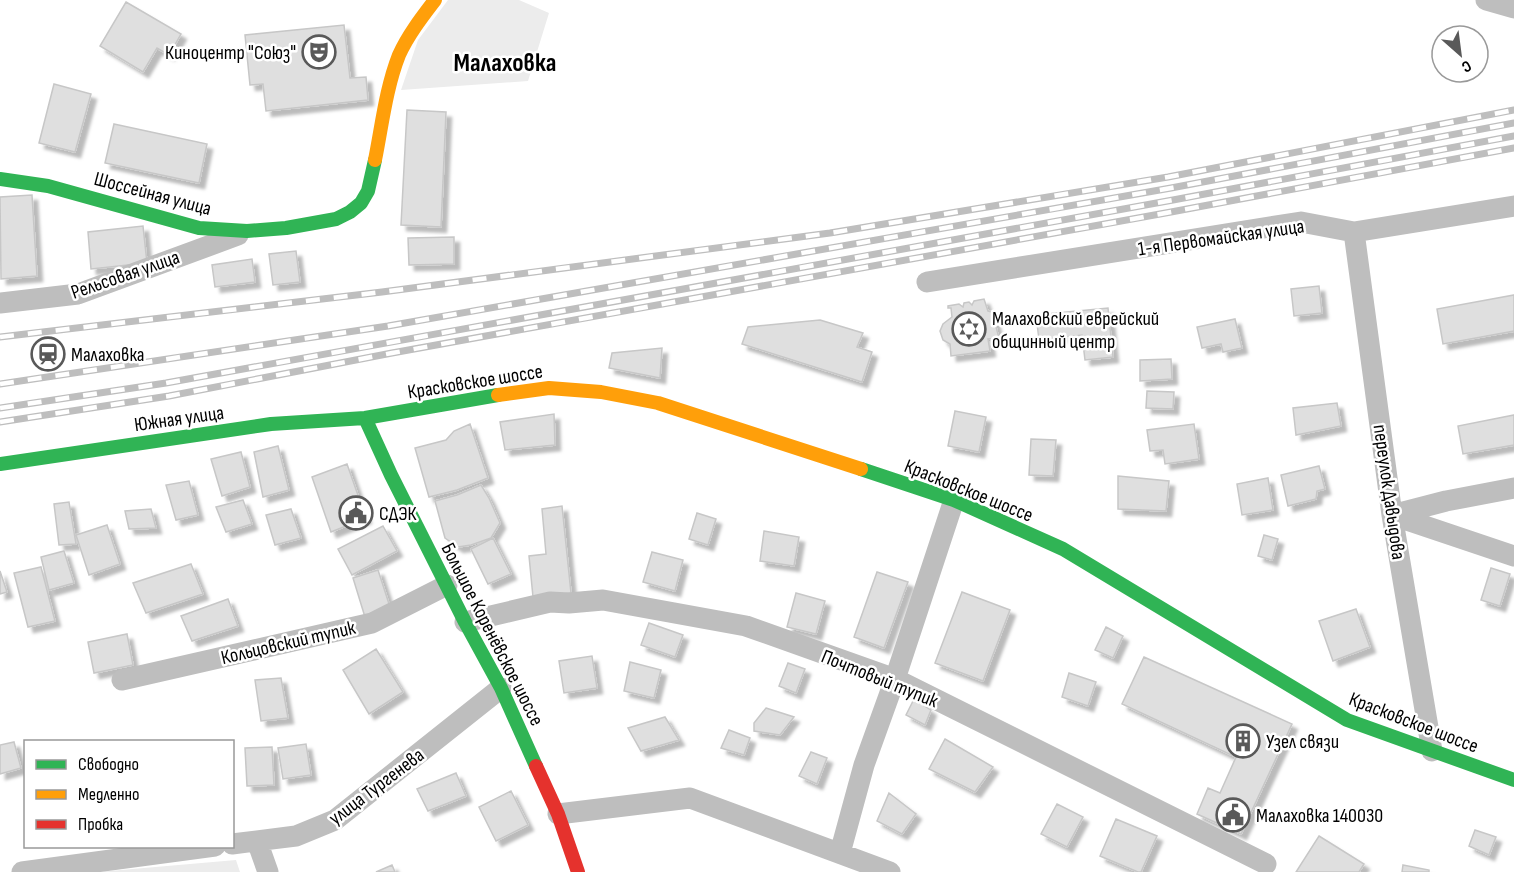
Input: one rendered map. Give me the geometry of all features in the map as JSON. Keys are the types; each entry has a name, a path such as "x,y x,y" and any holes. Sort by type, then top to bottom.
{"main road":[{"name":"Шоссейная улица","path":"0,179 48,186 199,228 247,231 286,228 336,219 351,212 361,203 368,191 392,76 400,53 412,31 435,0"},
{"name":"Красковское шоссе","path":"365,418 549,388 601,392 657,403 954,500 1063,549 1347,720 1514,780"},
{"name":"Южная улица","path":"0,464 271,424 365,418"},
{"name":"Большое Коренёвское шоссе","path":"365,418 465,622 501,688 558,814 578,872"}],"street":[{"path":"1486,0 1514,8"},
{"name":"1-я Первомайская улица","path":"927,282 1301,222 1354,232 1514,206"},
{"name":"Рельсовая улица","path":"0,303 78,294 247,231"},
{"name":"переулок Давыдова","path":"1354,232 1392,515 1432,751"},
{"path":"1392,515 1446,501 1514,488"},
{"path":"840,853 864,765 954,500"},
{"path":"1392,515 1514,556"},
{"name":"Кольцовский тупик","path":"122,680 372,623 447,585"},
{"name":"Почтовый тупик","path":"465,622 550,602 603,600 746,626 895,679 1266,864"},
{"name":"улица Тургенева","path":"234,844 296,836 335,820 501,688"},
{"path":"558,814 690,798 890,872"},
{"path":"257,841 268,872"},
{"path":"22,872 201,848"}],"shaded area":[{"path":"448,0 519,0 549,13 528,81 401,90 418,40"},
{"path":"236,860 240,872 98,872"}],"building":[{"path":"126,2 181,34 169,55 157,48 143,72 100,46"},
{"path":"344,25 350,78 366,77 368,100 266,111 263,84 250,85 245,35"},
{"path":"54,84 91,94 75,152 39,143"},
{"path":"407,110 446,112 441,227 401,225"},
{"path":"114,124 207,144 199,183 105,163"},
{"path":"32,195 37,276 1,279 0,197"},
{"path":"143,226 147,263 91,269 88,232"},
{"path":"454,237 454,264 409,265 408,238"},
{"path":"296,251 300,282 273,285 269,254"},
{"path":"252,259 255,282 215,287 212,265"},
{"path":"1319,286 1322,313 1294,316 1291,289"},
{"path":"1514,295 1514,331 1443,344 1437,309"},
{"name":"Малаховский еврейский общинный центр","path":"984,299 988,311 992,312 999,338 988,339 990,351 951,356 950,344 943,340 940,331 943,324 952,317 951,308 948,306 959,304 963,307 964,303 969,302 972,305 974,301"},
{"path":"1108,308 1113,357 1085,360 1082,335 1039,340 1036,315"},
{"path":"1235,319 1242,348 1223,352 1221,344 1202,348 1197,327"},
{"path":"820,320 863,333 857,347 872,352 862,382 742,344 748,327"},
{"path":"662,348 660,378 609,368 612,353"},
{"path":"1171,359 1172,379 1140,381 1140,360"},
{"path":"1147,391 1174,392 1173,409 1146,408"},
{"path":"1337,403 1341,426 1296,435 1293,408"},
{"path":"955,411 986,417 979,452 948,446"},
{"path":"554,414 555,445 505,450 500,422"},
{"path":"1514,415 1514,445 1463,454 1458,426"},
{"path":"470,424 488,478 457,490 429,497 415,448 446,440 454,431"},
{"path":"1194,424 1199,459 1165,464 1163,450 1150,451 1147,430"},
{"path":"1031,439 1056,440 1053,476 1029,475"},
{"path":"278,446 289,490 263,497 254,452"},
{"path":"241,452 250,487 222,496 211,459"},
{"path":"347,464 366,518 331,532 312,477"},
{"path":"1319,466 1325,489 1317,491 1316,499 1288,506 1281,475"},
{"path":"1118,476 1169,481 1166,511 1118,509"},
{"path":"1268,478 1273,510 1242,515 1237,484"},
{"path":"189,481 198,515 176,520 166,485"},
{"path":"481,485 500,523 491,538 458,547 445,538 435,501"},
{"path":"243,500 252,524 226,532 216,507"},
{"path":"69,502 76,544 59,545 54,504"},
{"path":"562,506 571,593 533,597 529,556 546,554 542,509"},
{"path":"151,509 156,528 129,529 125,511"},
{"path":"291,509 301,538 275,545 266,515"},
{"path":"697,513 716,519 708,545 689,539"},
{"path":"107,525 120,564 89,575 76,535"},
{"path":"383,526 397,551 352,575 338,549"},
{"path":"764,531 799,537 794,566 760,561"},
{"path":"1264,535 1278,539 1272,560 1258,556"},
{"path":"493,538 511,574 488,584 471,549"},
{"path":"64,551 74,583 49,590 41,557"},
{"path":"652,552 683,560 675,591 643,582"},
{"path":"191,564 203,594 146,613 133,583"},
{"path":"41,567 55,621 28,627 14,573"},
{"path":"1491,568 1510,574 1500,606 1481,600"},
{"path":"378,570 391,610 365,617 353,578"},
{"path":"0,571 7,592 0,594"},
{"path":"877,572 908,582 884,648 854,637"},
{"path":"962,592 1010,610 983,681 935,663"},
{"path":"796,593 825,601 816,634 787,627"},
{"path":"228,599 238,626 192,641 181,616"},
{"path":"1356,609 1370,647 1333,661 1319,621"},
{"path":"649,623 683,635 675,657 641,645"},
{"path":"1106,627 1123,636 1113,658 1095,650"},
{"path":"127,634 133,665 94,673 88,642"},
{"path":"376,649 403,692 369,714 343,670"},
{"path":"592,656 597,688 564,693 559,661"},
{"name":"Узел связи","path":"1144,657 1292,724 1241,834 1197,814 1208,788 1220,793 1236,757 1122,704"},
{"path":"630,662 661,670 654,698 624,691"},
{"path":"788,663 805,669 796,693 779,686"},
{"path":"1069,673 1096,682 1088,706 1062,697"},
{"path":"281,678 288,718 261,721 255,680"},
{"path":"914,699 931,710 925,725 906,715"},
{"path":"766,708 794,717 780,735 754,731 754,723"},
{"path":"665,717 679,740 641,751 628,728"},
{"path":"729,730 750,738 744,755 721,748"},
{"path":"945,739 993,767 975,792 929,769"},
{"path":"14,742 21,768 0,774 0,745"},
{"path":"306,744 311,775 283,779 278,748"},
{"path":"272,747 274,785 247,786 245,748"},
{"path":"811,752 827,758 817,784 799,776"},
{"path":"456,773 466,796 428,811 417,789"},
{"path":"511,791 528,825 496,841 479,807"},
{"path":"889,793 916,814 902,834 877,821"},
{"path":"1057,804 1083,817 1067,847 1041,834"},
{"path":"1116,819 1157,836 1141,872 1100,856"},
{"path":"1475,830 1496,837 1489,855 1469,846"},
{"path":"1319,836 1364,864 1359,872 1296,872"},
{"path":"392,865 395,872 376,872"},
{"path":"1403,865 1429,870 1429,872 1402,872"}],"railway":[{"path":"0,337 382,292 830,233 1168,177 1514,110"},
{"path":"0,384 388,326 1171,188 1514,123"},
{"path":"0,408 166,383 1514,136"},
{"path":"0,422 169,396 392,353 1514,148"}],"traffic: fast":[{"path":"0,179 48,186 199,228 247,231 286,228 336,219 350,212 361,203 368,191 375,160"},
{"path":"0,464 271,424 365,418 498,395"},
{"path":"365,418 465,622 501,688 536,766"},
{"path":"861,469 954,500 1063,549 1347,720 1514,780"}],"traffic: slow":[{"path":"375,160 388,93 399,55 411,33 435,0"},
{"path":"498,395 549,388 601,392 658,403 861,469"}],"traffic: jam":[{"path":"536,766 558,814 578,872"}],"place":[{"name":"Киноцентр \"Союз\"","path":"319,52"},
{"name":"Малаховский еврейский общинный центр","path":"969,329"},
{"name":"Малаховка","path":"48,354"},
{"name":"СДЭК","path":"356,513"},
{"name":"Узел связи","path":"1243,741"},
{"name":"Малаховка 140030","path":"1233,815"}],"district":[{"name":"Малаховка","path":"505,62"}]}
